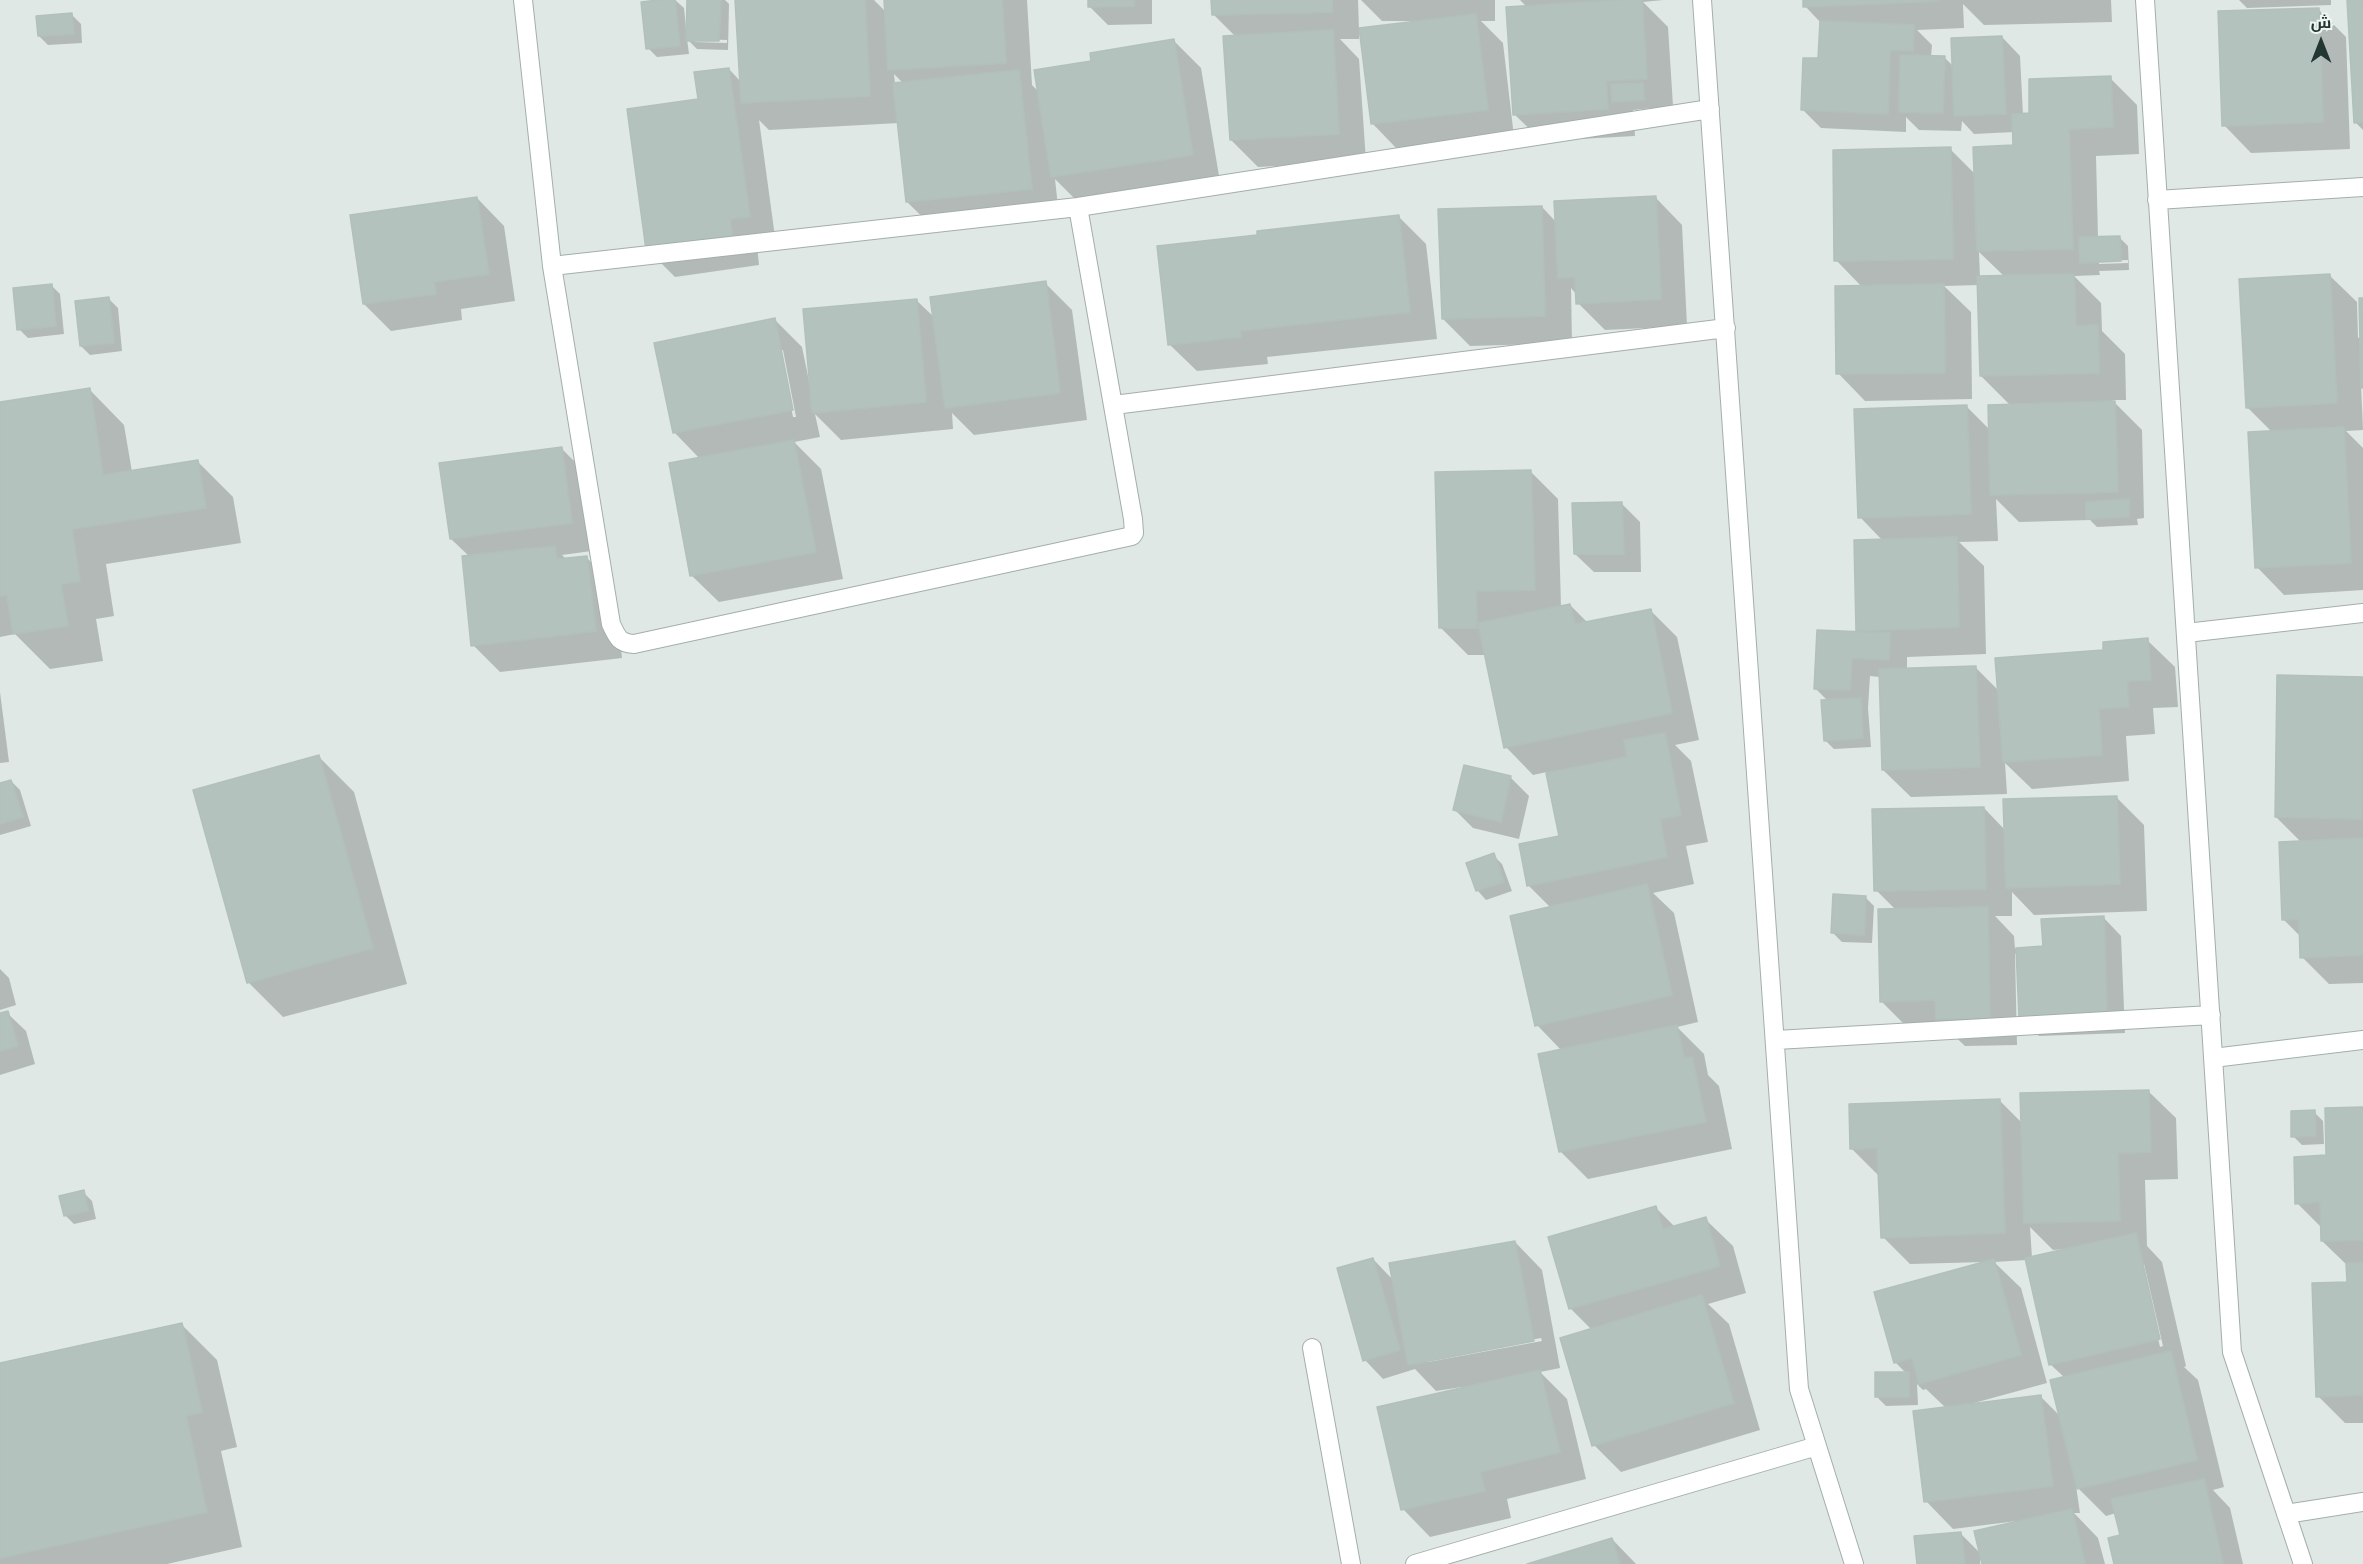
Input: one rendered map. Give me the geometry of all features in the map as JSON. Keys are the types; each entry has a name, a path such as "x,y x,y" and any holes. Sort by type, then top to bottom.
{"street":[{"path":"523,0 552,266 611,624 624,644 646,642 1132,536 1134,533 1133,519 1078,207"},
{"path":"1702,0 1799,1389 1854,1564"},
{"path":"2145,0 2232,1353 2303,1564"},
{"path":"552,266 1078,207 1710,109"},
{"path":"2157,200 2363,187"},
{"path":"1114,405 1725,328"},
{"path":"2186,633 2363,613"},
{"path":"1776,1040 2211,1015"},
{"path":"2213,1058 2363,1040"},
{"path":"1312,1348 1351,1564"},
{"path":"1415,1564 1817,1446"},
{"path":"2286,1514 2363,1502"}],"building":[{"path":"675,0 680,46 646,49 641,2"},
{"path":"687,0 721,0 719,41 686,41"},
{"path":"735,0 865,0 870,96 741,103"},
{"path":"884,0 1002,0 1006,63 888,70"},
{"path":"1088,0 1134,0 1134,6 1088,7"},
{"path":"1211,0 1332,0 1332,12 1212,15"},
{"path":"1642,0 1647,79 1606,81 1608,109 1513,115 1506,7"},
{"path":"1803,0 1938,0 1938,1 1803,7"},
{"path":"2347,0 2363,0 2363,122 2354,123"},
{"path":"2319,8 2323,122 2222,126 2218,11"},
{"path":"72,13 74,34 38,36 36,16"},
{"path":"1476,14 1488,110 1371,124 1359,28"},
{"path":"1820,21 1914,25 1913,51 1890,50 1888,114 1801,110 1803,58 1818,58"},
{"path":"1333,30 1339,134 1230,140 1223,36"},
{"path":"2002,36 2006,114 1954,116 1951,38"},
{"path":"1174,39 1193,155 1051,177 1034,70 1091,61 1090,53"},
{"path":"1900,55 1945,56 1943,113 1899,112"},
{"path":"729,68 750,217 730,219 733,238 646,250 627,109 698,99 694,72"},
{"path":"1019,70 1032,189 906,202 893,83"},
{"path":"2111,76 2113,127 2069,129 2073,249 1977,251 1973,147 2013,145 2012,114 2029,113 2029,79"},
{"path":"1643,83 1644,100 1612,102 1611,84"},
{"path":"1951,147 1953,259 1834,261 1833,150"},
{"path":"1656,196 1661,299 1576,304 1575,277 1558,278 1554,201"},
{"path":"477,197 489,274 434,282 436,294 363,304 350,215"},
{"path":"1542,206 1545,316 1442,319 1438,209"},
{"path":"1399,215 1410,312 1240,331 1241,337 1168,345 1157,246 1257,235 1257,231"},
{"path":"2120,236 2121,261 2080,263 2079,237"},
{"path":"2074,274 2076,326 2098,325 2099,373 1980,376 1977,276"},
{"path":"2330,274 2337,403 2246,408 2239,279"},
{"path":"1046,281 1060,393 945,408 930,297"},
{"path":"52,284 56,326 17,330 13,288"},
{"path":"1944,284 1945,373 1836,374 1835,286"},
{"path":"109,297 114,343 80,346 75,301"},
{"path":"2359,298 2363,298 2363,388 2361,388"},
{"path":"917,299 926,402 812,413 803,309"},
{"path":"775,318 793,410 673,433 654,343"},
{"path":"90,388 103,475 198,460 206,508 72,529 80,581 61,584 68,626 13,634 7,595 0,596 0,402"},
{"path":"2115,401 2118,492 1990,495 1988,405"},
{"path":"1967,405 1971,514 1858,518 1854,409"},
{"path":"2344,427 2351,563 2255,568 2248,432"},
{"path":"794,440 816,552 690,576 669,463"},
{"path":"562,447 572,523 450,539 439,463"},
{"path":"1531,470 1535,590 1476,591 1477,628 1439,628 1435,472"},
{"path":"2129,499 2129,517 2086,519 2086,502"},
{"path":"1622,502 1624,554 1574,554 1572,503"},
{"path":"1957,537 1959,627 1856,631 1854,540"},
{"path":"555,546 557,559 587,556 596,631 471,646 462,556"},
{"path":"1570,604 1575,624 1651,609 1672,713 1504,748 1478,623"},
{"path":"1817,630 1890,633 1889,660 1852,658 1850,690 1814,689"},
{"path":"2148,638 2151,680 2127,681 2129,707 2099,709 2102,755 2003,762 1995,658 2103,650 2103,642"},
{"path":"1976,666 1980,767 1882,770 1879,669"},
{"path":"2277,675 2363,677 2362,819 2275,817"},
{"path":"1861,698 1863,738 1824,741 1821,700"},
{"path":"1665,733 1681,815 1660,819 1667,857 1527,886 1519,844 1559,836 1546,773 1627,757 1624,740"},
{"path":"319,755 373,948 247,983 193,790"},
{"path":"1464,765 1511,776 1501,822 1453,810"},
{"path":"11,780 23,817 0,824 0,783"},
{"path":"2117,796 2120,884 2006,888 2003,799"},
{"path":"1984,807 1986,889 1874,891 1872,809"},
{"path":"2363,838 2363,955 2300,958 2299,919 2282,920 2279,842"},
{"path":"1494,853 1504,882 1476,891 1466,863"},
{"path":"1647,884 1672,995 1535,1026 1510,916"},
{"path":"1833,894 1866,896 1864,935 1831,933"},
{"path":"1988,907 1990,1018 1936,1019 1935,1000 1880,1002 1878,909"},
{"path":"2104,916 2107,1015 2019,1018 2016,948 2043,946 2041,919"},
{"path":"8,1011 18,1046 0,1051 0,1013"},
{"path":"1677,1025 1684,1058 1692,1057 1706,1122 1559,1152 1538,1054"},
{"path":"2149,1090 2151,1152 2118,1153 2120,1221 2024,1223 2020,1093"},
{"path":"2000,1099 2005,1233 1881,1238 1877,1148 1850,1149 1849,1104"},
{"path":"2363,1107 2363,1240 2321,1241 2320,1202 2295,1204 2294,1157 2326,1155 2325,1108"},
{"path":"2315,1110 2316,1136 2291,1137 2291,1111"},
{"path":"84,1190 88,1211 64,1216 59,1196"},
{"path":"1656,1206 1663,1229 1706,1217 1720,1266 1569,1309 1548,1237"},
{"path":"2136,1233 2160,1339 2049,1365 2025,1258"},
{"path":"1515,1241 1534,1341 1408,1365 1389,1263"},
{"path":"1373,1258 1400,1350 1363,1361 1337,1268"},
{"path":"1994,1259 2021,1355 1919,1384 1912,1358 1894,1363 1874,1292"},
{"path":"2346,1263 2363,1263 2363,1395 2316,1397 2312,1283 2347,1282"},
{"path":"1702,1295 1734,1403 1592,1446 1560,1338"},
{"path":"182,1323 202,1412 186,1416 207,1512 0,1558 0,1363"},
{"path":"2171,1351 2197,1460 2077,1489 2050,1380"},
{"path":"1540,1370 1560,1452 1480,1472 1485,1491 1401,1510 1377,1407"},
{"path":"1875,1372 1909,1372 1909,1397 1875,1397"},
{"path":"2041,1395 2053,1486 1924,1502 1913,1411"},
{"path":"2204,1479 2223,1564 2114,1564 2108,1538 2120,1535 2111,1499"},
{"path":"2072,1509 2085,1564 1982,1564 1974,1531"},
{"path":"1961,1532 1965,1564 1917,1564 1914,1536"},
{"path":"1612,1538 1620,1564 1527,1564"}]}
